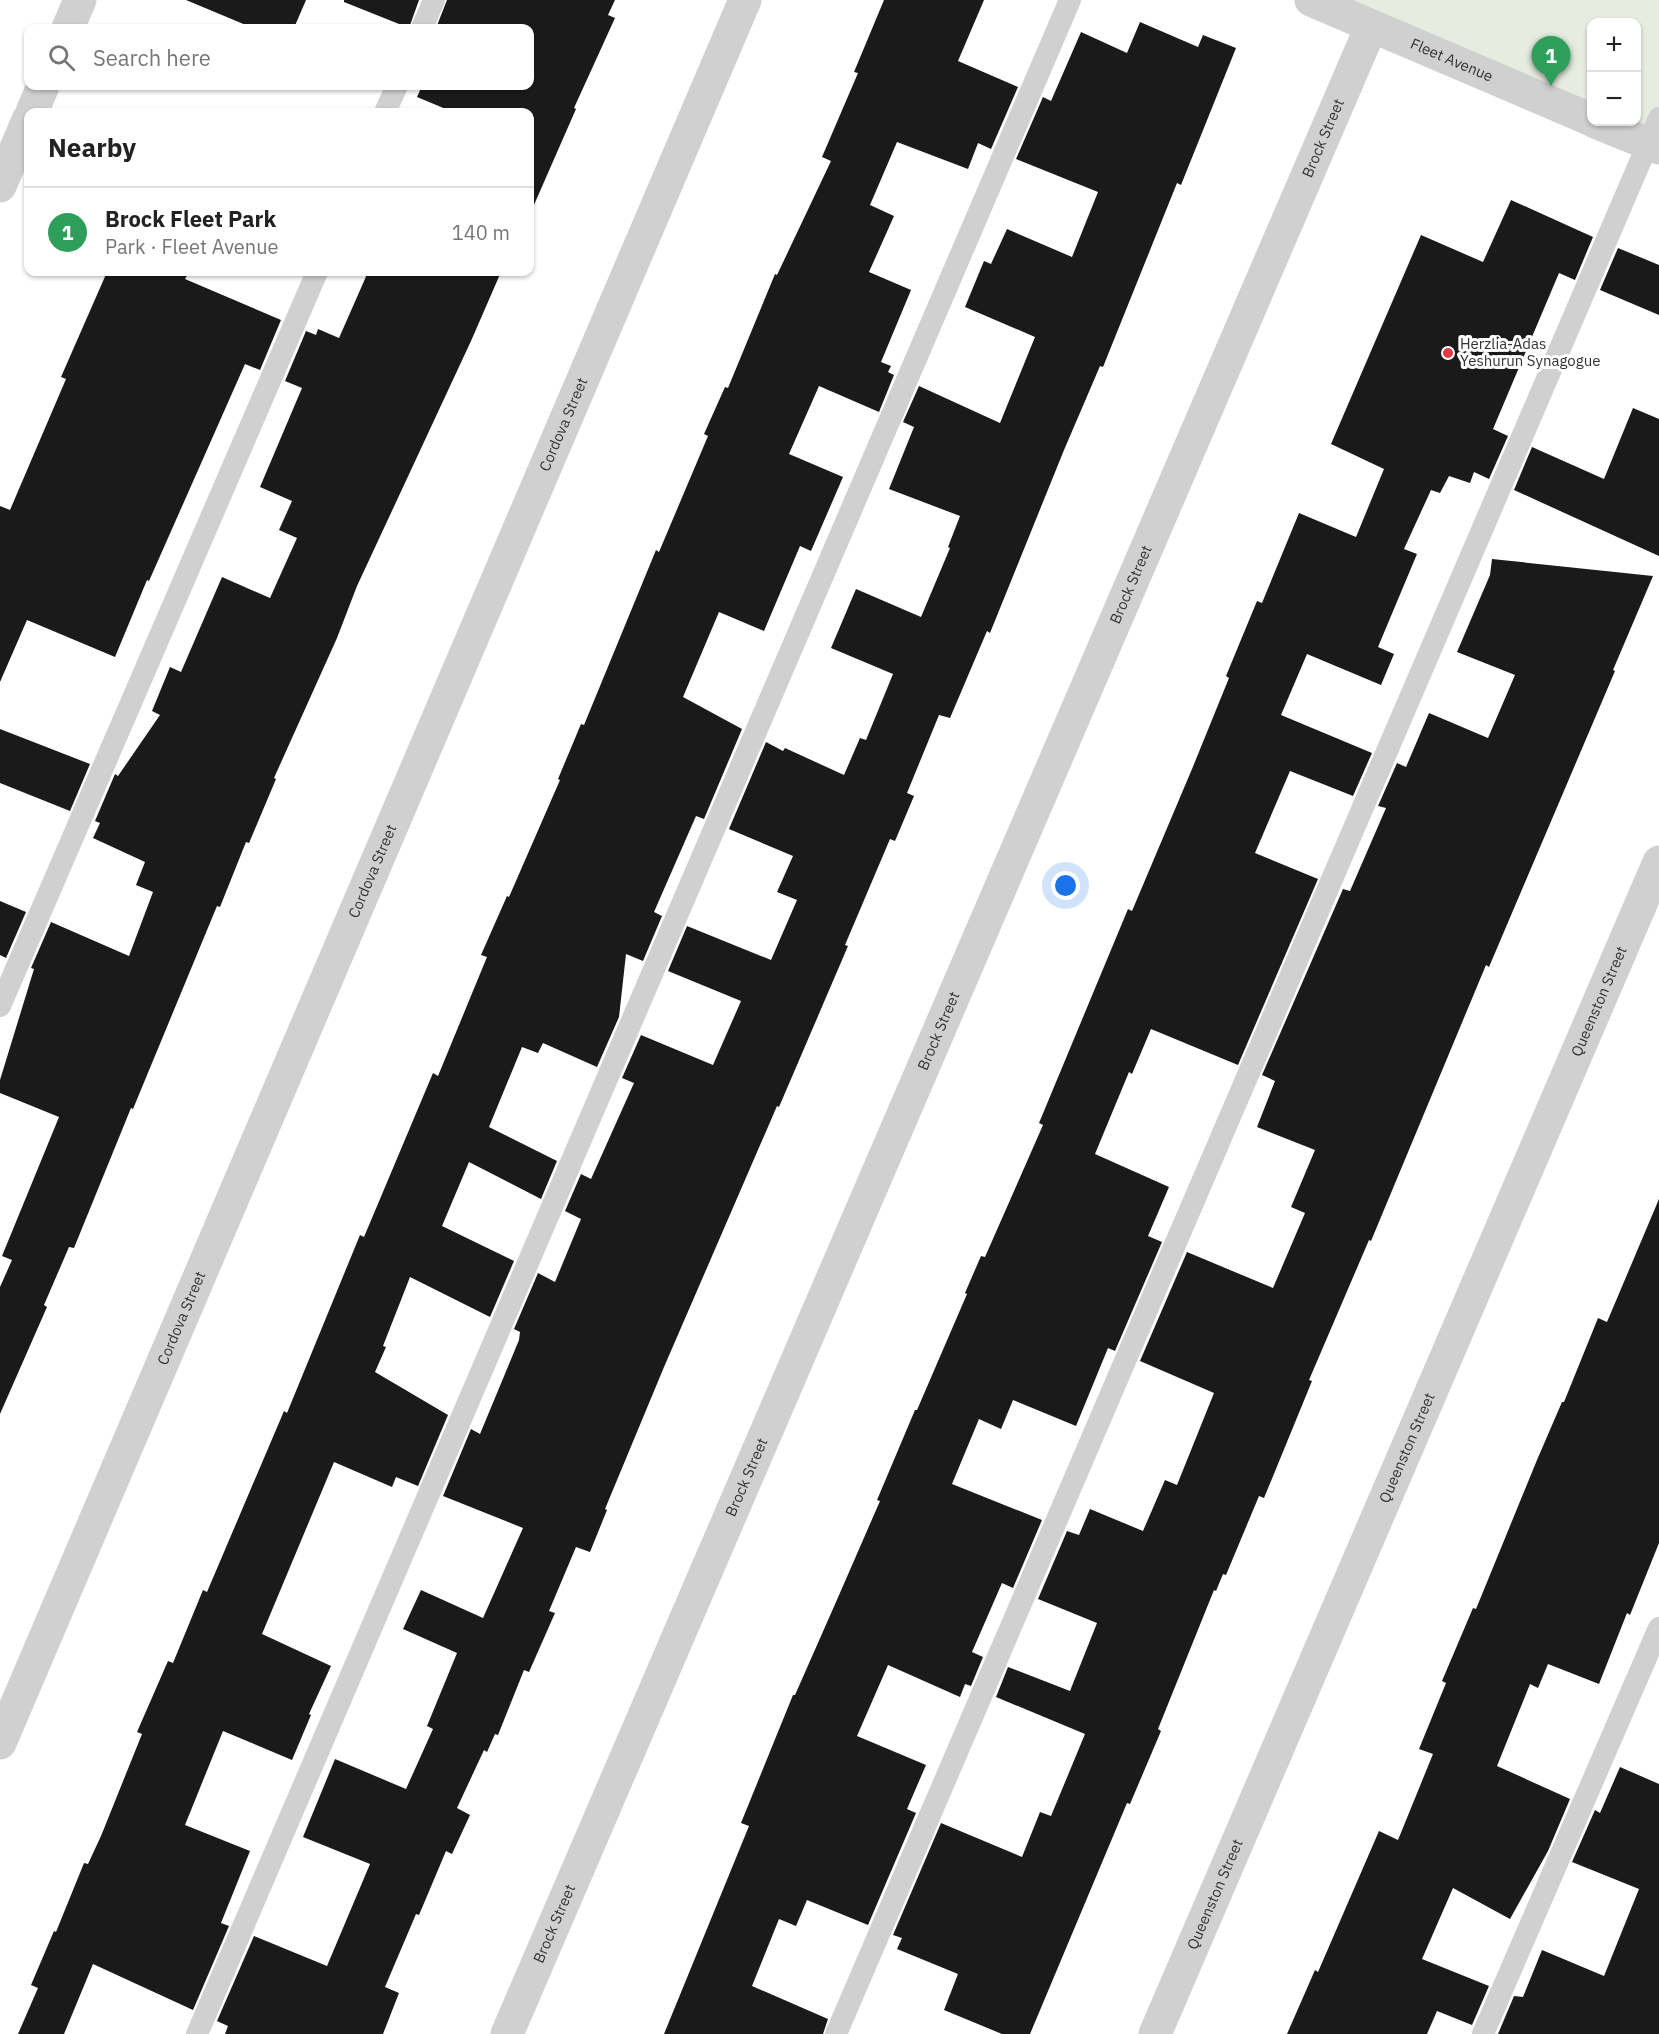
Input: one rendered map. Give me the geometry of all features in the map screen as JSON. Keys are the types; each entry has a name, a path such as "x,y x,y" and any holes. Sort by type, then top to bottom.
{"street":[{"path":"70,24 80,0"},
{"name":"Cordova Street","path":"0,1743 745,0"},
{"name":"Fleet Avenue","path":"1311,0 1587,118"},
{"name":"Brock Street","path":"507,2034 1371,27"},
{"path":"34,108 41,90"},
{"name":"Fleet Avenue","path":"1612,126 1655,137"},
{"path":"0,186 24,129"},
{"name":"Queenston Street","path":"1155,2034 1659,862"}],"lane":[{"path":"424,24 434,0"},
{"path":"197,2034 1070,0"},
{"path":"388,108 395,90"},
{"path":"836,2034 1655,137"},
{"path":"0,1006 315,276"},
{"path":"1483,2034 1659,1628"}],"shaded area":[{"path":"1311,0 1659,0 1659,118 1648,144 1638,126 1641,126 1641,18 1587,18 1587,118"}],"building":[{"path":"186,0 306,0 296,24 243,24"},
{"path":"344,0 419,0 410,24 399,24 344,2"},
{"path":"447,0 615,0 608,15 615,18 574,108 576,109 534,205 534,108 443,108 417,97 420,90 534,90 534,24 438,24"},
{"path":"884,0 984,0 958,61 1018,87 991,149 978,143 968,169 897,142 870,205 894,216 869,272 911,290 881,362 891,366 888,372 894,375 879,412 819,386 789,454 843,477 811,551 800,546 764,631 719,612 683,697 742,729 704,819 696,816 654,912 662,916 643,961 626,954 619,1017 597,1067 543,1043 538,1053 522,1047 489,1127 557,1161 541,1199 469,1162 442,1226 514,1261 490,1317 410,1277 375,1372 448,1415 418,1486 396,1477 392,1487 334,1462 262,1634 331,1666 309,1714 311,1715 292,1760 223,1731 185,1825 250,1851 221,1923 229,1926 193,2010 93,1964 64,2034 18,2034 38,1988 31,1985 54,1931 56,1932 84,1863 88,1864 101,1836 142,1734 137,1732 168,1661 173,1663 203,1590 207,1592 284,1411 287,1413 360,1235 364,1237 433,1073 438,1076 487,957 481,955 560,780 558,779 581,724 584,725 656,550 659,552 708,436 704,434 725,387 728,388 775,274 777,275 831,161 822,157 858,73 854,72"},
{"path":"1140,22 1198,47 1203,35 1236,48 1181,185 1177,183 1103,367 1100,366 1064,450 990,633 987,631 950,718 939,715 907,793 914,796 895,841 890,839 845,945 848,946 664,1367 605,1509 607,1510 590,1552 576,1547 549,1611 555,1613 529,1672 524,1670 498,1735 495,1734 487,1752 484,1750 457,1808 470,1815 452,1854 446,1851 385,1987 399,1993 383,2034 225,2034 228,2026 217,2021 254,1936 327,1966 370,1864 303,1837 335,1759 406,1789 433,1729 427,1726 457,1653 403,1629 421,1590 483,1618 523,1528 443,1496 471,1429 480,1434 519,1340 520,1332 514,1329 538,1273 555,1282 581,1219 565,1211 581,1174 591,1179 634,1083 622,1078 641,1035 713,1065 741,1001 668,971 687,926 771,960 797,900 777,892 793,856 729,829 766,742 783,751 785,748 844,775 860,738 866,740 893,674 831,648 856,589 921,617 950,548 948,547 960,516 889,489 914,427 903,422 919,386 1000,423 1035,337 965,307 984,261 991,264 1007,229 1072,257 1098,192 1016,159 1043,97 1051,101 1081,32 1127,53"},
{"path":"1511,200 1593,237 1575,280 1559,273 1493,429 1508,436 1489,479 1474,472 1470,483 1449,476 1440,493 1431,490 1404,549 1417,554 1378,647 1394,654 1381,685 1307,654 1281,715 1372,753 1353,796 1290,771 1255,853 1318,879 1238,1065 1151,1029 1132,1074 1129,1072 1095,1154 1169,1187 1148,1236 1162,1242 1115,1351 1108,1348 1076,1426 1013,1400 1001,1429 979,1419 952,1484 1042,1520 1013,1588 1002,1583 972,1652 983,1657 971,1686 965,1684 960,1697 888,1665 857,1736 926,1765 907,1809 916,1813 868,1925 807,1900 796,1926 779,1919 752,1986 828,2019 823,2034 664,2034 749,1826 741,1823 793,1695 795,1695 880,1501 877,1500 967,1294 965,1293 981,1256 985,1257 1043,1125 1039,1123 1128,909 1132,911 1192,769 1229,678 1226,676 1257,601 1262,603 1299,513 1356,537 1384,469 1331,444 1421,235 1483,262"},
{"path":"1618,248 1659,265 1659,315 1600,290"},
{"path":"105,276 187,276 185,279 281,320 260,370 245,364 149,581 147,580 115,657 27,620 0,682 0,506 10,510 66,379 61,377"},
{"path":"366,276 499,276 357,586 337,638 274,778 276,779 249,843 246,842 220,907 217,906 74,1248 69,1247 44,1305 47,1307 0,1414 0,1287 12,1260 2,1256 59,1117 0,1093 0,1080 34,969 31,968 51,922 129,956 153,892 136,885 145,862 93,838 100,823 95,821 115,774 118,776 160,715 152,711 170,667 181,672 222,577 270,598 297,538 279,530 292,501 260,487 302,388 285,381 306,331 316,335 318,329 339,338"},
{"path":"1633,408 1659,419 1659,556 1514,490 1532,447 1604,479"},
{"path":"1492,559 1653,576 1489,967 1486,965 1371,1241 1369,1240 1309,1380 1312,1381 1264,1498 1259,1496 1226,1575 1223,1574 1216,1591 1214,1590 1158,1729 1161,1731 1130,1804 1127,1803 1030,2034 1002,2034 944,2010 958,1974 897,1949 902,1938 893,1935 941,1823 1022,1857 1040,1812 1051,1816 1085,1734 996,1697 1008,1667 1070,1691 1097,1623 1038,1599 1067,1531 1079,1535 1090,1509 1143,1531 1165,1480 1177,1485 1214,1393 1140,1361 1187,1252 1273,1288 1305,1213 1291,1207 1315,1150 1257,1127 1275,1081 1262,1075 1343,889 1350,891 1386,808 1378,806 1397,763 1406,767 1429,713 1488,738 1515,675 1457,652 1490,575"},
{"path":"0,729 90,764 70,811 0,783"},
{"path":"0,901 26,912 6,958 0,955"},
{"path":"1659,1199 1659,1543 1630,1615 1627,1613 1599,1684 1548,1664 1538,1688 1530,1684 1497,1766 1570,1799 1548,1851 1510,1919 1453,1888 1422,1959 1489,1986 1472,2025 1437,2011 1427,2034 1287,2034 1315,1970 1318,1972 1379,1831 1398,1840 1433,1754 1419,1749 1446,1683 1442,1681 1473,1608 1476,1609 1598,1318 1607,1322"},
{"path":"1620,1767 1659,1784 1659,2034 1498,2034 1514,1996 1523,1997 1542,1950 1604,1976 1639,1889 1572,1862 1595,1810 1600,1813"}],"place":[{"name":"Brock Fleet Park","path":"1551,86"},
{"name":"Herzlia-Adas Yeshurun Synagogue","path":"1448,353"}]}
